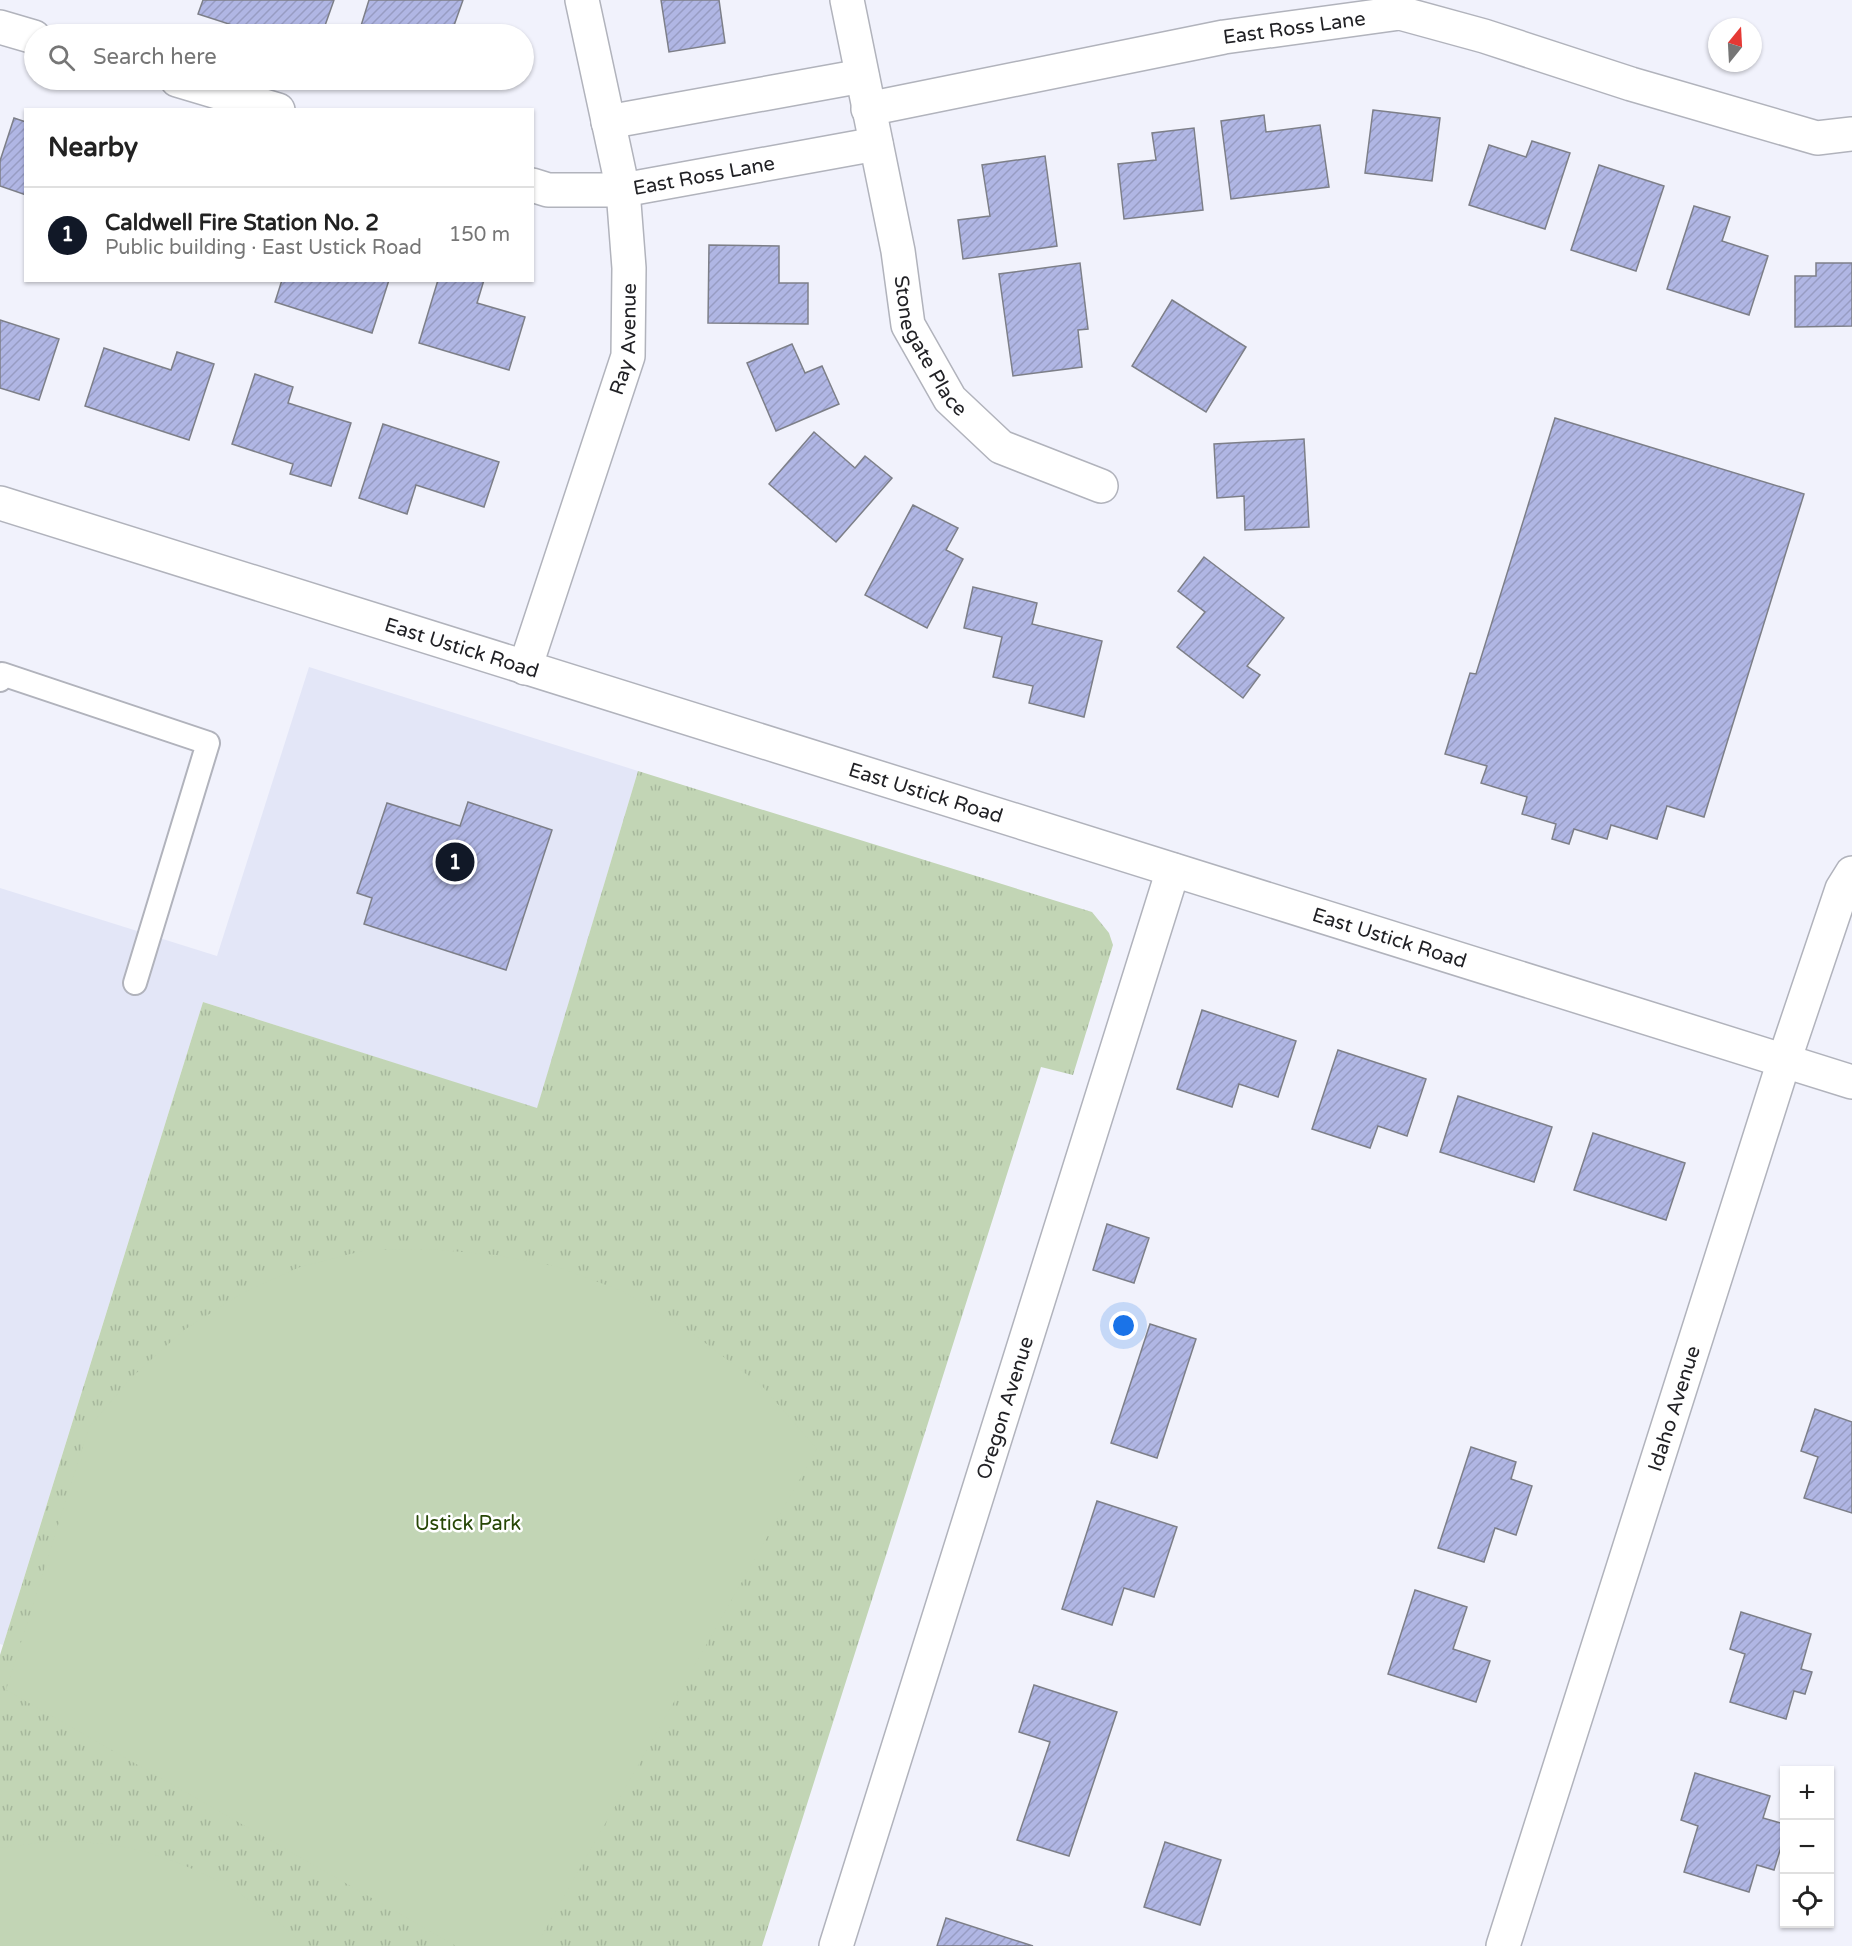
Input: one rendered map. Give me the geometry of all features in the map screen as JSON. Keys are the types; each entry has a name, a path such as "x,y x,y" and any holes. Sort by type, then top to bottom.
{"street":[{"name":"Ray Avenue","path":"525,668 628,356 629,268 622,190 582,0"},
{"name":"Stonegate Place","path":"847,0 898,251 909,325 950,399 1001,447 1101,486"},
{"name":"East Ross Lane","path":"534,186 548,190 622,190 1224,37 1400,13 1484,36 1631,84 1817,138 1852,135"},
{"path":"0,27 24,34"},
{"path":"608,122 862,76"},
{"path":"211,90 271,108"},
{"name":"East Ustick Road","path":"0,503 1852,1082"},
{"name":"Oregon Avenue","path":"836,1946 1173,870"},
{"name":"Idaho Avenue","path":"1503,1946 1784,1061 1842,889 1852,873"}],"lane":[{"path":"0,680 2,674 208,743 135,983"}],"shaded area":[{"path":"309,667 638,771 537,1109 203,1002 3,1645 0,1644 0,888 217,956"}],"green space":[{"name":"Ustick Park","path":"638,771 1092,912 1109,933 1113,945 1073,1075 1041,1067 762,1946 0,1946 0,1655 203,1002 537,1108"},
{"path":"429,1249 496,1255 558,1267 622,1291 692,1333 762,1386 817,1449 536,1946 456,1946 6,1690 89,1427 132,1377 184,1330 244,1292 300,1267 366,1250"},
{"path":"52,1841 121,1846 178,1863 246,1898 267,1913 304,1946 0,1946 0,1848"}],"building":[{"path":"203,0 334,0 326,24 229,24 198,14"},
{"path":"369,0 463,0 455,24 362,24"},
{"path":"661,0 719,0 725,43 669,52"},
{"path":"1373,110 1440,118 1432,181 1365,173"},
{"path":"1264,115 1266,132 1320,125 1329,187 1231,199 1221,121"},
{"path":"14,118 24,121 24,194 0,186 0,161"},
{"path":"1194,128 1203,210 1124,219 1118,164 1156,160 1152,133"},
{"path":"1532,141 1570,153 1545,229 1469,205 1489,145 1526,157"},
{"path":"1045,156 1057,246 963,259 958,220 990,216 982,165"},
{"path":"1599,165 1664,186 1636,271 1571,250"},
{"path":"1694,206 1730,217 1722,241 1768,256 1749,315 1667,289"},
{"path":"709,245 779,246 779,283 808,283 808,324 708,323"},
{"path":"1080,263 1088,329 1078,330 1082,367 1013,376 999,274"},
{"path":"1816,263 1852,263 1852,326 1795,327 1795,276 1816,276"},
{"path":"281,282 388,282 372,333 275,302"},
{"path":"437,282 483,282 477,303 525,317 509,370 419,343"},
{"path":"1172,300 1246,347 1206,412 1132,366"},
{"path":"0,320 59,339 39,400 0,388"},
{"path":"792,344 805,373 822,366 839,404 776,431 747,363"},
{"path":"104,348 171,370 177,352 214,364 189,440 85,406"},
{"path":"255,374 293,387 288,403 351,423 331,486 290,474 293,464 232,444"},
{"path":"1555,418 1804,494 1704,817 1667,806 1657,839 1611,825 1607,839 1574,829 1569,844 1552,839 1556,824 1522,814 1527,797 1481,783 1487,766 1445,754 1470,673 1476,674"},
{"path":"383,424 499,462 484,507 416,485 407,514 359,498"},
{"path":"814,432 855,468 865,456 892,478 836,542 769,484"},
{"path":"1304,439 1309,527 1245,530 1244,496 1217,498 1214,444"},
{"path":"913,505 958,528 946,550 963,559 927,628 865,595"},
{"path":"1204,557 1284,618 1247,666 1260,675 1243,698 1177,647 1205,612 1178,591"},
{"path":"973,587 1037,603 1032,624 1102,641 1084,717 1029,703 1033,686 993,677 1002,637 964,628"},
{"path":"468,802 552,830 506,970 364,924 372,898 357,893 387,803 460,826"},
{"path":"1202,1010 1296,1041 1278,1097 1239,1084 1232,1107 1177,1089"},
{"path":"1338,1050 1426,1079 1407,1136 1378,1126 1370,1148 1312,1129"},
{"path":"1458,1096 1552,1127 1534,1182 1440,1152"},
{"path":"1593,1133 1685,1163 1666,1220 1574,1190"},
{"path":"1107,1224 1149,1238 1134,1283 1093,1270"},
{"path":"1150,1324 1196,1339 1157,1458 1111,1443"},
{"path":"1815,1409 1852,1422 1852,1513 1804,1498 1818,1457 1801,1451"},
{"path":"1471,1447 1516,1462 1511,1479 1532,1486 1516,1535 1495,1528 1484,1562 1438,1548"},
{"path":"1097,1501 1177,1527 1154,1597 1124,1588 1112,1625 1062,1609"},
{"path":"1415,1590 1467,1607 1453,1649 1490,1661 1476,1702 1388,1674"},
{"path":"1741,1612 1811,1634 1801,1669 1812,1672 1805,1694 1794,1691 1786,1719 1730,1702 1745,1654 1730,1649"},
{"path":"1034,1685 1117,1712 1069,1856 1017,1840 1050,1742 1019,1732"},
{"path":"1695,1773 1770,1796 1763,1818 1780,1823 1780,1850 1774,1870 1757,1865 1749,1892 1684,1872 1698,1826 1681,1820"},
{"path":"1165,1842 1221,1860 1200,1925 1144,1907"},
{"path":"946,1918 1033,1946 937,1946"}],"place":[{"name":"Caldwell Fire Station No. 2","path":"455,862"}]}
